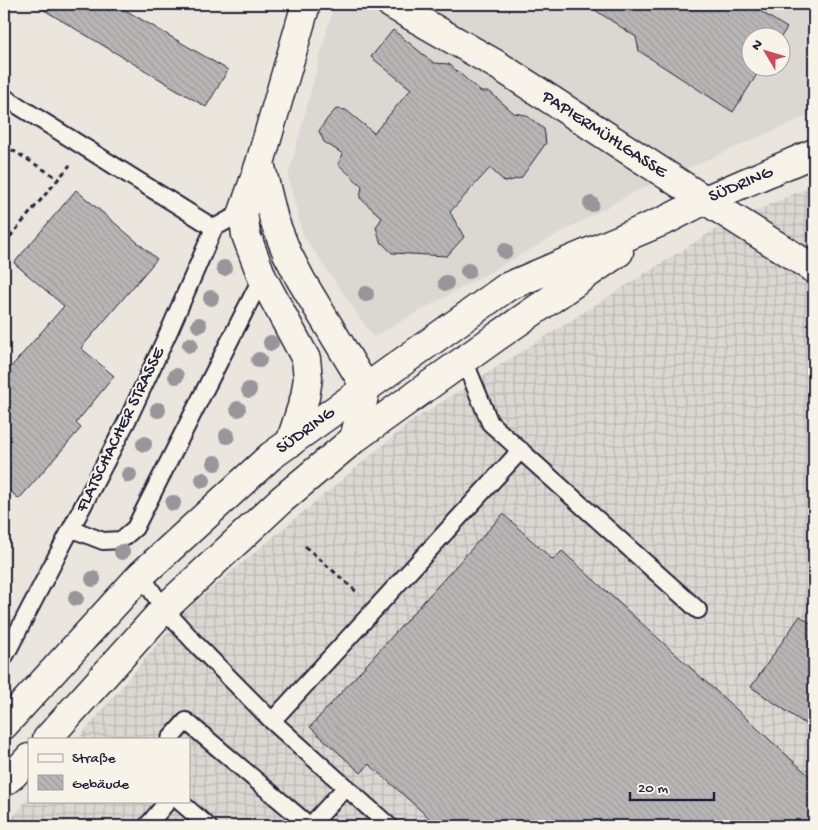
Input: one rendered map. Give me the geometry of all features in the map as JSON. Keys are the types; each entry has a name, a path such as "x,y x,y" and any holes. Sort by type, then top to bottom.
{"main road":[{"path":"290,443 305,397 308,378 306,359 262,277 246,235 243,212 260,163 306,4"},
{"name":"PAPIERMÜHLGASSE","path":"391,4 498,66 814,269"},
{"name":"SÜDRING","path":"4,725 141,576 271,456 507,287 668,219 705,200 814,153"},
{"path":"260,163 274,220 290,260 366,388 354,439"},
{"name":"SÜDRING","path":"47,738 164,609 280,500 354,439 464,360 668,219"},
{"path":"4,782 28,759"}],"lane":[{"path":"4,97 214,228 269,198"},
{"name":"FLATSCHACHER STRASSE","path":"4,658 72,529 145,382 214,228"},
{"path":"72,529 103,541 121,540 135,528 262,277"},
{"path":"464,360 490,423 698,610"},
{"path":"272,721 520,450"},
{"path":"141,576 164,609 272,721 389,826"},
{"path":"171,738 186,721 310,826 346,787"},
{"path":"147,826 167,802"},
{"path":"180,802 208,826"}],"path":[{"path":"4,145 59,179"},
{"path":"4,244 85,148"},
{"path":"305,546 376,608"}],"shaded area":[{"path":"334,4 814,4 814,113 634,192 373,337 303,235 288,177"},
{"path":"814,185 814,826 5,826 28,799 28,802 190,802 190,738 79,738 187,609 413,420 719,227"}],"building":[{"path":"34,4 115,4 228,70 206,107"},
{"path":"586,4 749,4 787,28 740,28 740,78 755,78 733,112 639,51 636,37"},
{"path":"393,30 434,63 449,64 481,92 490,92 514,113 526,115 544,129 546,143 521,178 505,182 490,168 450,212 464,237 447,256 392,253 380,241 376,227 382,218 360,198 362,186 338,164 343,154 324,142 319,131 336,109 346,110 374,133 411,89 371,57"},
{"path":"76,190 157,259 81,348 114,376 76,423 81,428 19,499 4,486 4,375 64,306 14,263"},
{"path":"503,514 553,560 562,551 814,780 814,826 438,826 369,764 361,773 310,727"},
{"path":"800,616 814,626 814,730 751,687"}]}
